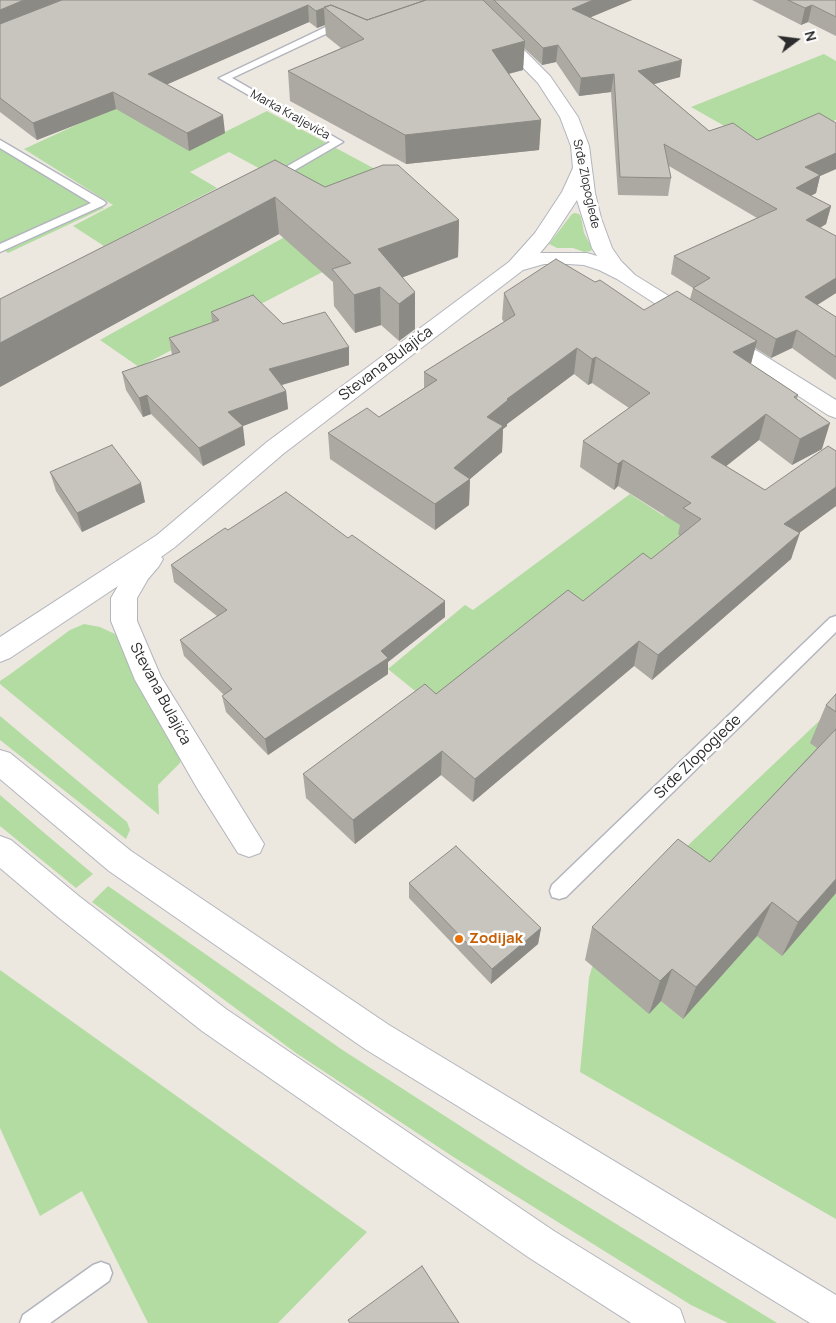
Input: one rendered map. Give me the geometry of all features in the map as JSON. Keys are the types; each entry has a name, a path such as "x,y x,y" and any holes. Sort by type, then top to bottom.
{"street":[{"name":"Srđe Zlopogleđe","path":"465,7 544,80 569,116 580,146 591,218 602,248 614,265 628,279"},
{"name":"Stevana Bulajića","path":"0,652 166,541 275,448 516,266 543,237 552,224 572,192 582,168"},
{"name":"Srđe Zlopogleđe","path":"516,266 543,258 586,260 606,266 836,410"},
{"name":"Stevana Bulajića","path":"166,541 139,572 124,598 124,621 149,680 207,779 249,844"},
{"path":"0,762 120,861 377,1037 836,1317"},
{"path":"0,849 69,908 214,1020 541,1244 666,1323"}],"lane":[{"name":"Marka Kraljevića","path":"260,185 338,142 224,78 332,27 358,40"},
{"path":"0,143 100,203 0,248"},
{"name":"Srđe Zlopogleđe","path":"559,891 836,622"},
{"path":"30,1323 101,1272"}],"green space":[{"path":"824,54 836,61 836,120 765,149 691,107"},
{"path":"115,107 189,150 267,111 388,176 316,216 290,185 229,152 190,172 217,188 104,246 73,226 113,205 24,149"},
{"path":"0,145 104,208 8,253 0,247"},
{"path":"342,205 396,234 139,367 100,340"},
{"path":"575,213 581,217 584,233 592,248 591,251 584,252 573,248 557,248 549,244 572,214"},
{"path":"630,494 664,516 669,512 689,525 695,545 441,712 388,669 465,605 473,610"},
{"path":"84,624 100,627 115,634 128,654 181,757 180,763 158,785 159,815 0,684 0,681 70,630"},
{"path":"836,705 836,1219 580,1072 589,978 604,925"},
{"path":"0,716 127,822 130,830 126,839 0,740"},
{"path":"0,795 93,874 76,888 0,826"},
{"path":"108,886 341,1049 527,1169 777,1323 728,1323 691,1305 455,1158 296,1053 92,902"},
{"path":"0,970 367,1232 278,1323 148,1323 82,1191 40,1216 0,1128"}],"building":[{"path":"0,0 24,0 0,10"},
{"path":"62,0 426,0 367,20 331,5 316,11 308,5 148,74 223,115 187,133 113,92 33,123 0,98 0,24"},
{"path":"426,0 483,0 525,41 492,50 541,120 405,135 288,71 364,39 324,7 331,5 367,20"},
{"path":"494,0 593,0 572,9 682,60 638,71 709,131 733,123 757,140 819,113 836,123 836,153 805,167 820,175 796,188 831,206 806,220 836,236 836,278 805,297 836,317 836,357 797,330 776,339 693,288 710,278 674,256 777,209 664,144 671,178 620,177 614,74 581,78 558,45 543,48"},
{"path":"788,0 836,0 836,17 812,5 805,8"},
{"path":"275,160 325,187 383,165 398,165 459,220 378,249 415,292 399,304 380,287 354,295 332,269 351,263 275,197 0,343 0,299"},
{"path":"556,259 595,282 600,280 644,310 677,291 757,341 733,352 798,395 794,397 830,423 800,439 766,414 711,457 765,490 828,446 836,451 836,487 784,524 800,533 658,655 639,641 475,779 442,751 353,820 303,774 425,684 436,694 568,590 583,601 643,553 651,559 701,519 683,508 691,503 623,460 618,464 583,441 650,393 596,357 592,359 577,348 507,399 487,417 503,426 454,468 470,479 435,504 328,433 367,408 379,417 437,380 424,372 515,315 504,293"},
{"path":"253,295 283,324 325,312 349,347 269,369 286,391 228,412 243,426 199,448 147,395 139,398 122,372 180,352 169,338 219,320 211,312"},
{"path":"112,445 141,483 77,513 50,472"},
{"path":"286,492 348,538 352,535 445,601 381,651 388,658 265,739 222,696 232,689 180,640 227,610 171,565 225,528 228,530"},
{"path":"836,694 836,712 826,705"},
{"path":"836,729 836,879 798,922 772,902 696,987 672,969 660,981 592,927 678,839 710,862"},
{"path":"456,846 541,928 492,969 409,883"},
{"path":"422,1266 459,1323 350,1323 348,1320"}],"place":[{"name":"Zodijak","path":"459,939"}]}
